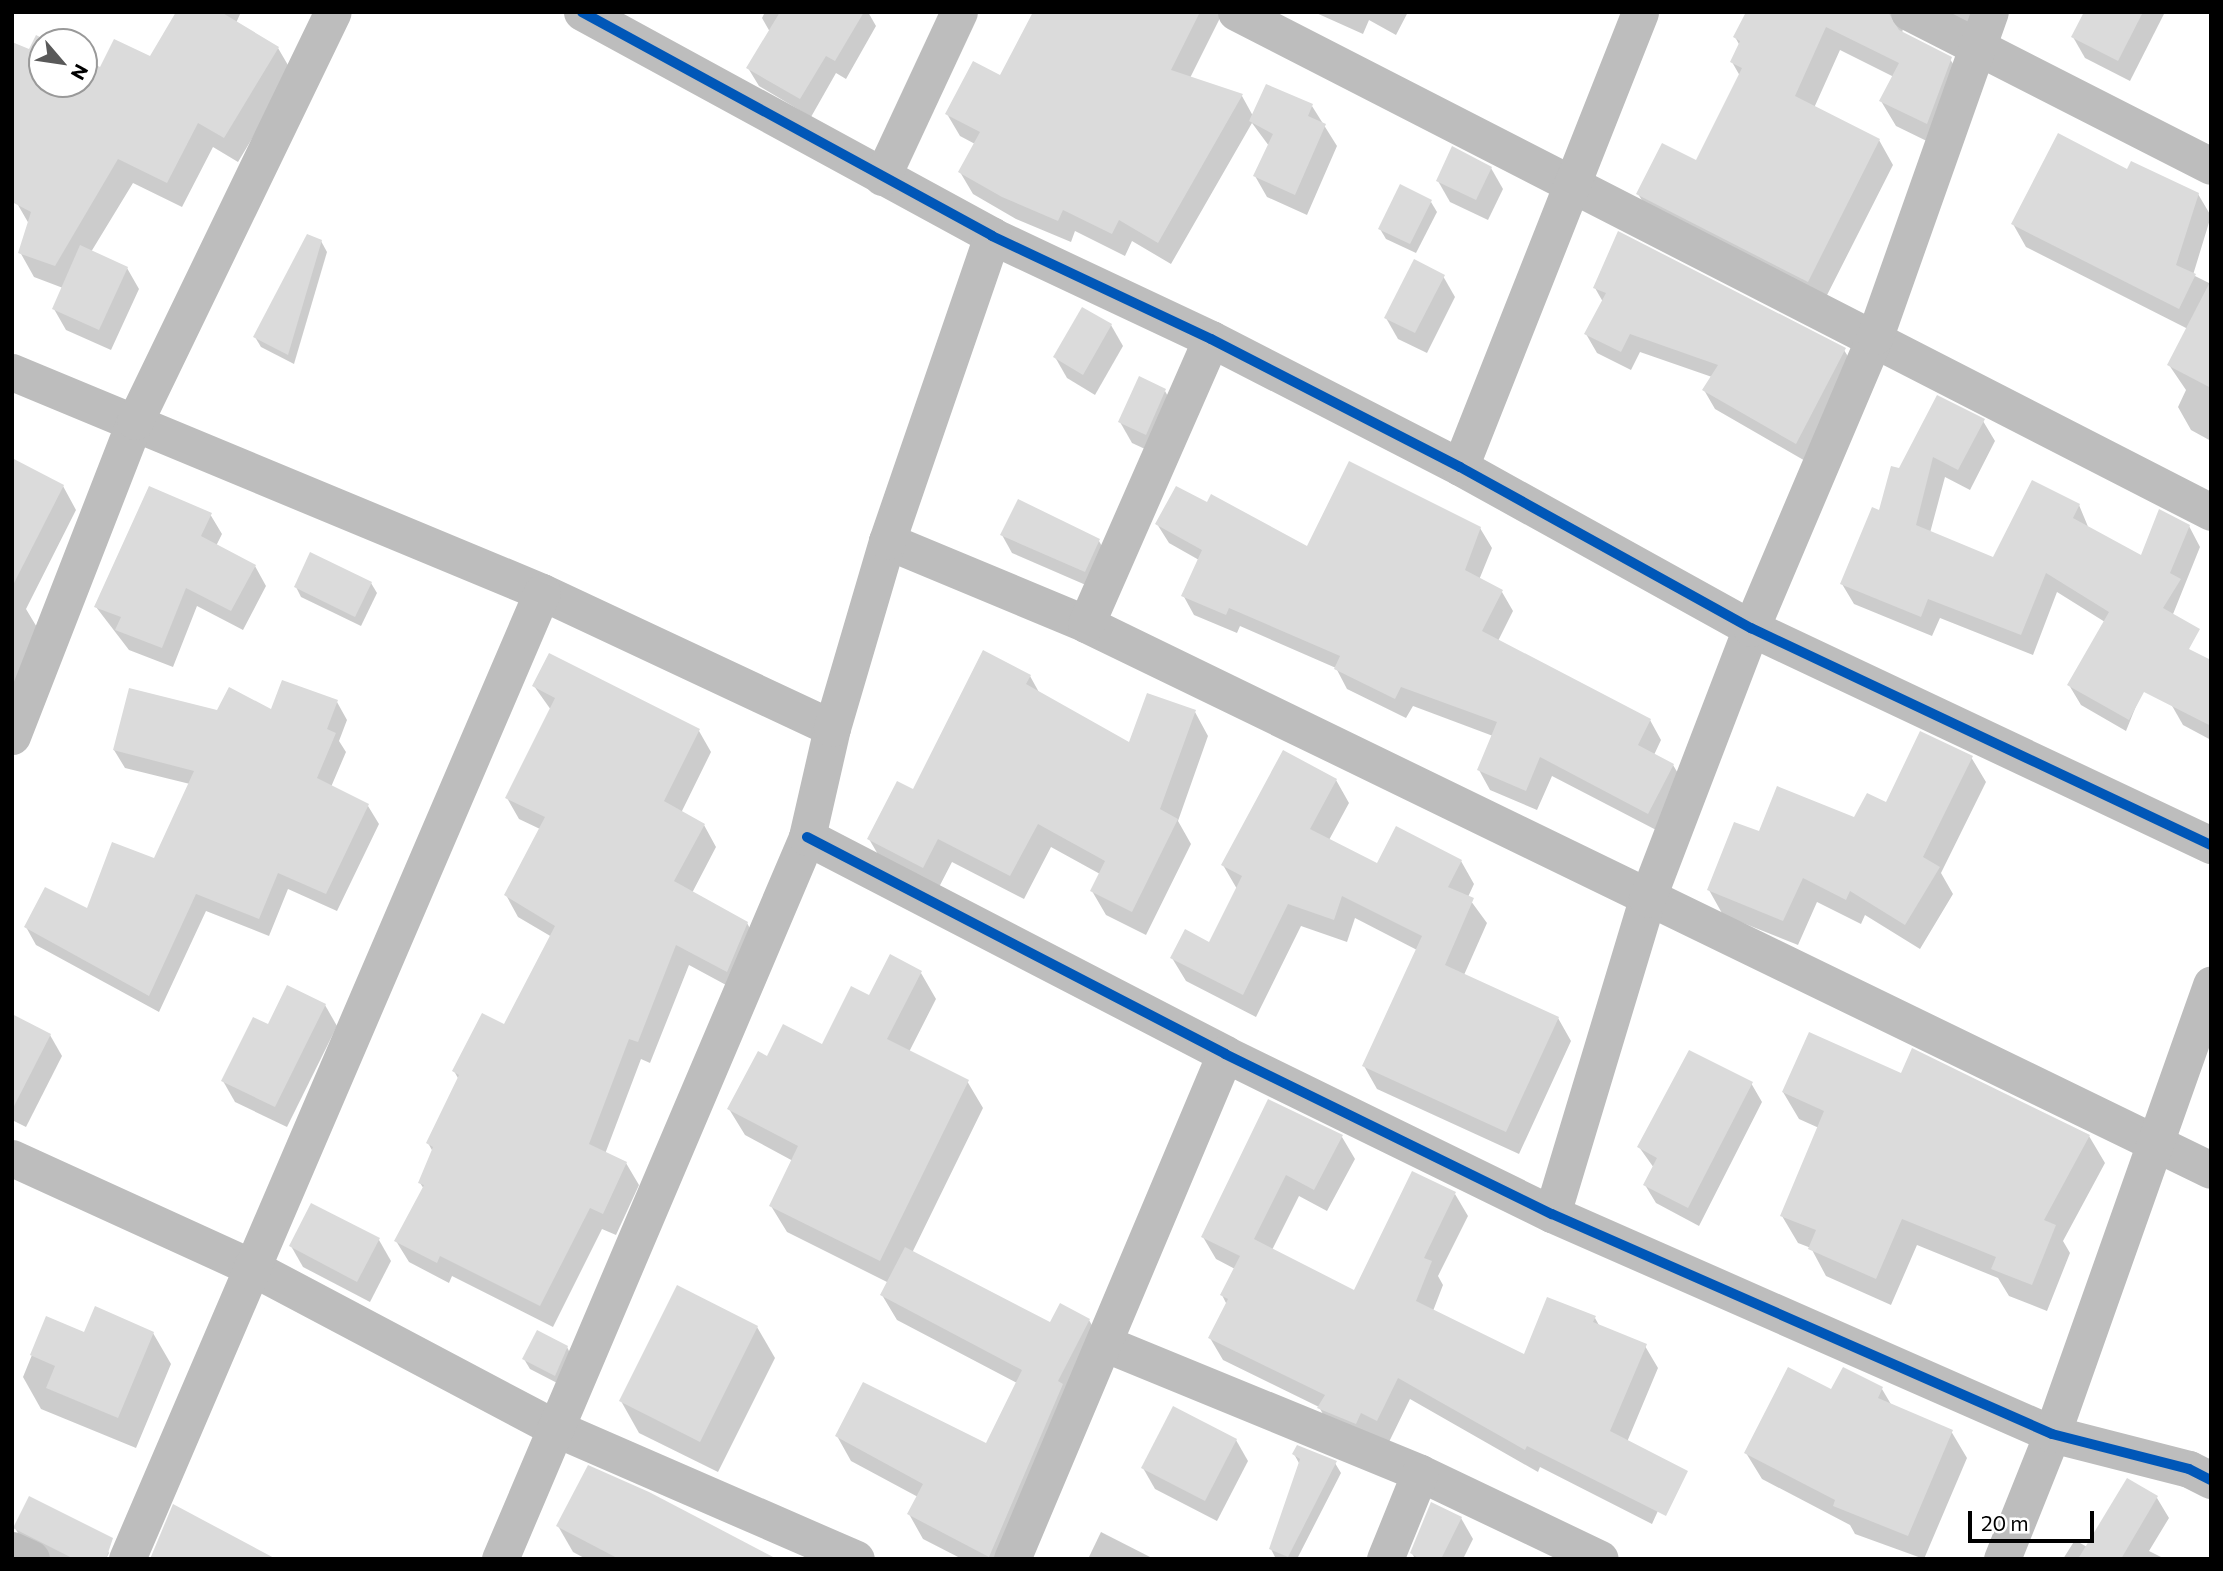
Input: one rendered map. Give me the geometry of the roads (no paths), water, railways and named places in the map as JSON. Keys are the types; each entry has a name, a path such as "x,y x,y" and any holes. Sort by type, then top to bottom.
{"street":[{"path":"12,736 135,421 333,12"},
{"path":"582,12 992,236 1211,339 1460,467 1751,628 2211,845"},
{"path":"882,177 959,12"},
{"path":"1236,12 1875,337 2211,512"},
{"path":"1460,467 1640,12"},
{"path":"1909,12 2211,166"},
{"path":"1552,1214 1647,899 1751,628 1875,337 1990,12"},
{"path":"500,1559 807,837 832,728 887,541 992,236"},
{"path":"1086,624 1211,339"},
{"path":"12,372 542,592 832,728"},
{"path":"887,541 1086,624 1647,899 2211,1170"},
{"path":"127,1559 542,592"},
{"path":"807,837 1225,1054 1552,1214 2052,1434 2189,1469 2211,1480"},
{"path":"2002,1559 2052,1434 2211,984"},
{"path":"1012,1559 1106,1344 1225,1054"},
{"path":"12,1158 251,1267 555,1428 856,1559"},
{"path":"1106,1344 1420,1473 1600,1559"},
{"path":"1385,1559 1420,1473"},
{"path":"12,1550 30,1559"}]}
